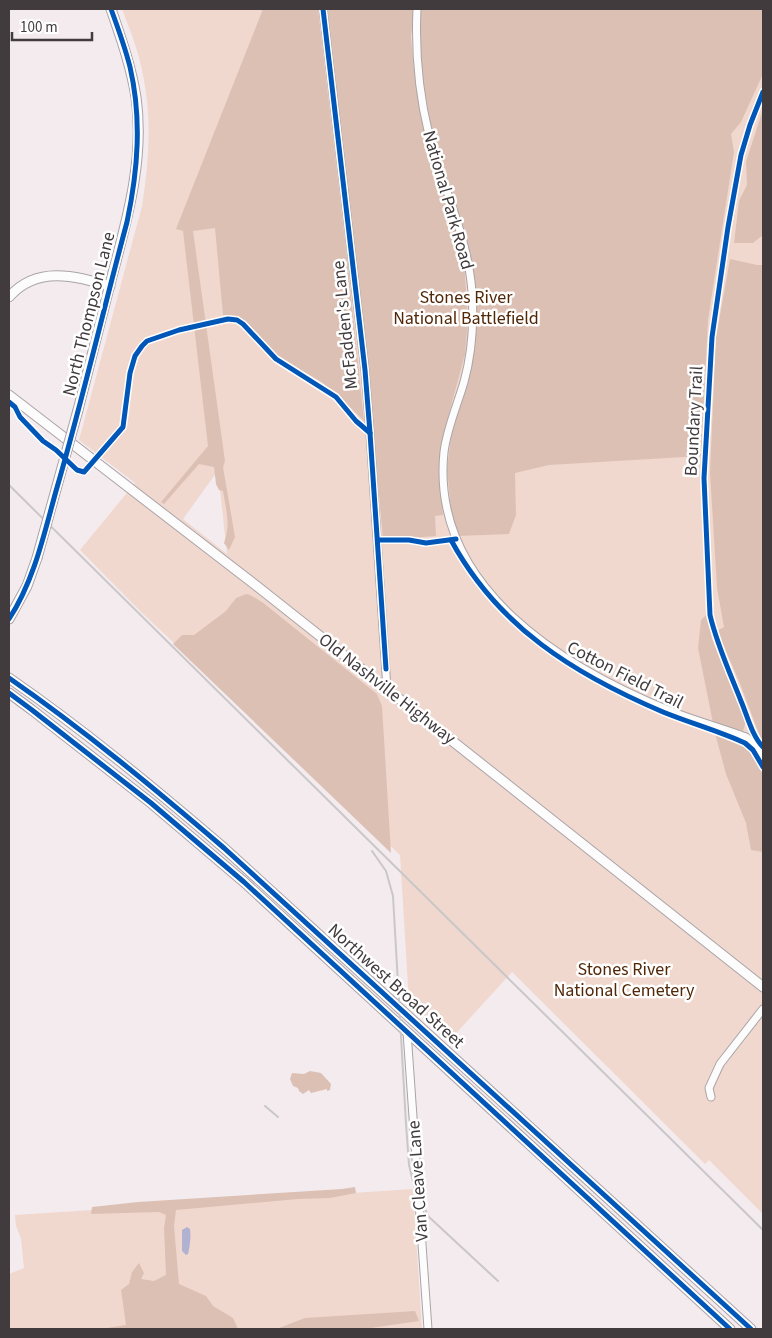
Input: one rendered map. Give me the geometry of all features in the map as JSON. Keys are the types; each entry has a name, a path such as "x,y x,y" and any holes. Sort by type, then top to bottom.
{"main road":[{"name":"North Thompson Lane","path":"9,619 27,586 37,558 127,222 134,185 138,132 136,98 130,66 111,9"},
{"path":"9,297 30,281 50,275 69,275 110,286"},
{"name":"Old Nashville Highway","path":"9,395 246,578 763,987"},
{"name":"Northwest Broad Street","path":"9,678 50,706 160,793 224,848 751,1329"},
{"name":"Northwest Broad Street","path":"9,693 151,803 270,906 730,1329"},
{"path":"109,770 117,759"},
{"path":"151,803 160,793"},
{"path":"215,858 224,848"},
{"path":"270,906 278,898"},
{"path":"346,975 354,966"},
{"path":"407,1032 416,1022"},
{"path":"497,1114 507,1105"},
{"path":"591,1201 600,1191"},
{"path":"693,1295 702,1284"}],"street":[{"name":"McFadden's Lane","path":"323,9 365,370 387,689"},
{"name":"National Park Road","path":"417,9 417,47 423,106 434,150 461,231 469,267 472,293 472,335 469,359 444,452 446,509 451,528 474,572 494,597 546,645 592,674 623,690 674,712 746,737 756,744 763,756"},
{"path":"711,1097 709,1088 720,1064 763,1010"},
{"name":"Van Cleave Lane","path":"407,1032 428,1329"}],"green space":[{"name":"Stones River National Battlefield","path":"122,9 763,9 763,1214 709,1160 705,1164 512,972 450,1040 409,1002 400,855 141,612 80,550 135,483 79,440 142,206 146,173 148,108 146,91 139,58","holes":["218,472 227,554 183,519"]},
{"path":"263,9 318,9 364,421 321,382 279,357 249,325 242,320 223,315 215,228 193,231 225,461 223,467 235,537 229,550 224,543 228,523 223,491 219,490 216,484 214,467 199,464 164,504 161,502 208,446 183,231 176,229"},
{"path":"327,9 414,9 411,37 423,127 464,261 468,319 465,354 446,425 440,461 443,515 435,516 436,536 383,540 373,428"},
{"path":"421,9 763,9 763,74 741,122 731,134 734,152 708,320 701,456 549,465 515,473 516,515 509,534 458,536 452,519 447,470 451,435 465,389 475,299 468,244 430,122 419,54"},
{"path":"763,109 763,235 753,243 734,243 739,201 747,185 746,162"},
{"path":"730,259 763,265 763,742 717,631 724,627 717,588 710,472 716,338"},
{"path":"246,594 262,602 377,694 382,706 391,853 173,644 182,635 194,635 226,611 236,598"},
{"path":"707,614 712,639 746,721 743,731 713,723 698,648 701,620"},
{"path":"715,733 741,743 757,760 763,776 763,852 751,850 746,823 726,774"},
{"path":"310,1071 321,1073 331,1084 330,1090 311,1093 309,1090 303,1094 298,1088 293,1086 290,1079 292,1073 304,1074"},
{"path":"355,1187 356,1193 330,1198 176,1210 174,1226 179,1284 206,1296 213,1306 233,1318 238,1329 100,1329 126,1325 121,1290 129,1284 132,1272 139,1263 144,1273 141,1279 154,1281 166,1275 164,1228 166,1215 159,1212 91,1214 92,1207"},
{"path":"413,1189 422,1329 9,1329 9,1274 24,1268 21,1239 16,1226 15,1215"},
{"path":"415,1311 419,1321 364,1329 253,1329 279,1328 305,1318"}],"water":[{"path":"187,1227 190,1229 190,1244 188,1254 186,1255 182,1251 182,1230"}],"railway":[{"path":"9,485 763,1230"},
{"path":"372,851 386,871 393,896 409,1165 415,1190 429,1217 498,1281"},
{"path":"265,1106 278,1117"}],"cycle path":[{"path":"9,619 32,573 42,540 84,390 131,203 137,144 134,86 124,45 111,9"},
{"path":"323,9 365,370 386,669"},
{"name":"Boundary Trail","path":"763,92 741,155 728,227 712,337 704,478 710,615 720,648 750,725 763,747"},
{"path":"9,402 15,407 20,417 43,441 56,450 77,470 84,472 123,427 130,373 135,356 142,346 147,341 179,330 228,319 237,320 243,324 276,359 336,397 356,421 370,433"},
{"path":"378,540 409,540 426,543 456,539"},
{"name":"Cotton Field Trail","path":"451,540 470,571 491,598 515,623 541,644 569,664 630,697 663,712 745,743 753,750 763,767"},
{"path":"9,678 118,760 224,848 751,1329"},
{"path":"9,693 151,803 244,882 730,1329"}],"park label":[{"name":"Stones River National Cemetery","path":"624,980"}]}
